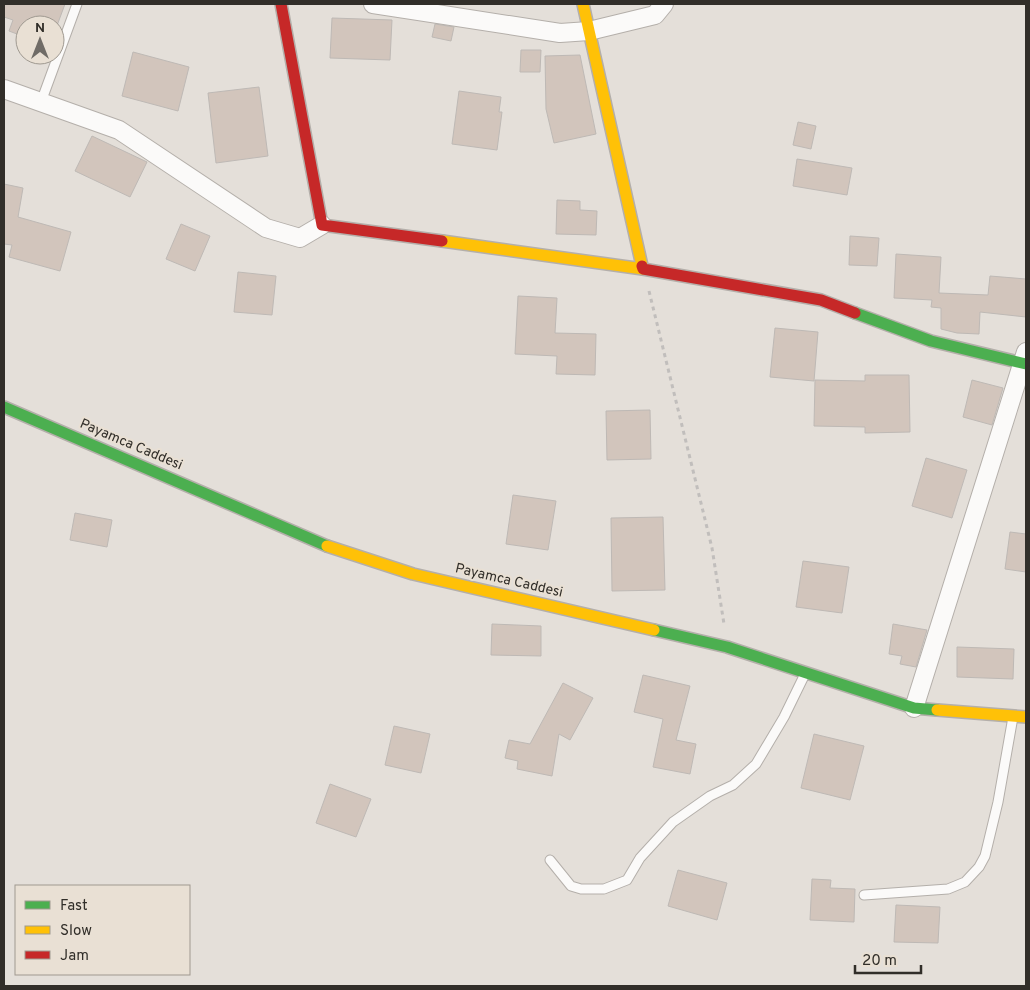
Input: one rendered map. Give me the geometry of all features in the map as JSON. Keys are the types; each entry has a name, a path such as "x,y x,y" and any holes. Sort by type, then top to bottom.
{"street":[{"path":"281,4 322,225"},
{"path":"373,4 560,33 589,31 655,15 664,4"},
{"path":"583,4 643,269"},
{"path":"4,89 119,130 266,228 300,238 322,225 643,269 821,300 931,341 1025,360 914,708"},
{"name":"Payamca Caddesi","path":"4,407 332,548 413,574 727,647 914,708 1026,717"}],"lane":[{"path":"41,102 77,4"},
{"path":"550,860 571,886 581,889 604,889 627,880 640,858 673,822 710,796 734,785 756,764 784,717 806,672"},
{"path":"864,896 948,888 965,882 979,867 985,856 998,802 1013,716"}],"path":[{"path":"643,269 712,548 727,647"}],"building":[{"path":"4,4 65,4 61,15 15,15 15,33 9,31 13,20 4,17"},
{"path":"332,18 392,20 390,60 330,58"},
{"path":"435,24 454,27 451,41 432,37"},
{"path":"521,50 541,50 540,72 520,72"},
{"path":"133,52 189,67 178,111 122,96"},
{"path":"580,55 596,134 554,143 546,109 545,56"},
{"path":"259,87 268,156 216,163 208,93"},
{"path":"459,91 501,97 499,112 502,112 497,150 452,144"},
{"path":"798,122 816,126 811,149 793,145"},
{"path":"92,136 147,162 130,197 75,171"},
{"path":"797,159 852,168 847,195 793,186"},
{"path":"4,184 23,188 18,217 71,232 60,271 9,257 12,245 4,244"},
{"path":"557,200 580,201 580,210 597,211 596,235 556,234"},
{"path":"181,224 210,236 195,271 166,259"},
{"path":"850,236 879,238 877,266 849,265"},
{"path":"896,254 941,257 939,293 988,295 990,276 1026,279 1026,317 980,312 979,334 957,333 941,329 941,308 931,307 932,300 894,298"},
{"path":"238,272 276,276 272,315 234,312"},
{"path":"518,296 557,298 555,333 596,334 595,375 556,374 557,356 515,354"},
{"path":"775,328 818,332 814,381 770,377"},
{"path":"865,375 909,375 910,432 865,433 865,427 814,426 815,380 865,381"},
{"path":"972,380 1003,388 992,425 963,417"},
{"path":"650,410 651,459 607,460 606,411"},
{"path":"926,458 967,470 952,518 912,506"},
{"path":"513,495 556,501 548,550 506,544"},
{"path":"75,513 112,520 107,547 70,540"},
{"path":"663,517 665,590 612,591 611,518"},
{"path":"1010,532 1026,534 1026,572 1005,569"},
{"path":"803,561 849,567 842,613 796,607"},
{"path":"492,624 541,626 541,656 491,655"},
{"path":"893,624 927,630 916,667 900,664 902,656 889,654"},
{"path":"957,647 1014,649 1013,679 957,677"},
{"path":"643,675 690,686 676,740 696,744 690,774 653,767 663,719 634,712"},
{"path":"563,683 593,698 570,740 559,734 552,776 517,769 518,761 505,758 509,740 530,744"},
{"path":"394,726 430,734 421,773 385,765"},
{"path":"814,734 864,746 850,800 801,788"},
{"path":"330,784 371,799 356,837 316,823"},
{"path":"678,870 727,883 717,920 668,906"},
{"path":"812,879 831,880 830,888 855,889 854,922 810,920"},
{"path":"896,905 940,907 938,943 894,942"}],"traffic: fast":[{"path":"855,313 931,341 1026,364"},
{"path":"4,407 327,546"},
{"path":"654,630 727,647 914,708 937,710"}],"traffic: slow":[{"path":"583,4 642,266"},
{"path":"442,241 643,269"},
{"path":"327,546 413,574 654,630"},
{"path":"937,710 1026,717"}],"traffic: jam":[{"path":"281,4 322,225 442,241"},
{"path":"642,266 643,269 821,300 855,313"}]}
